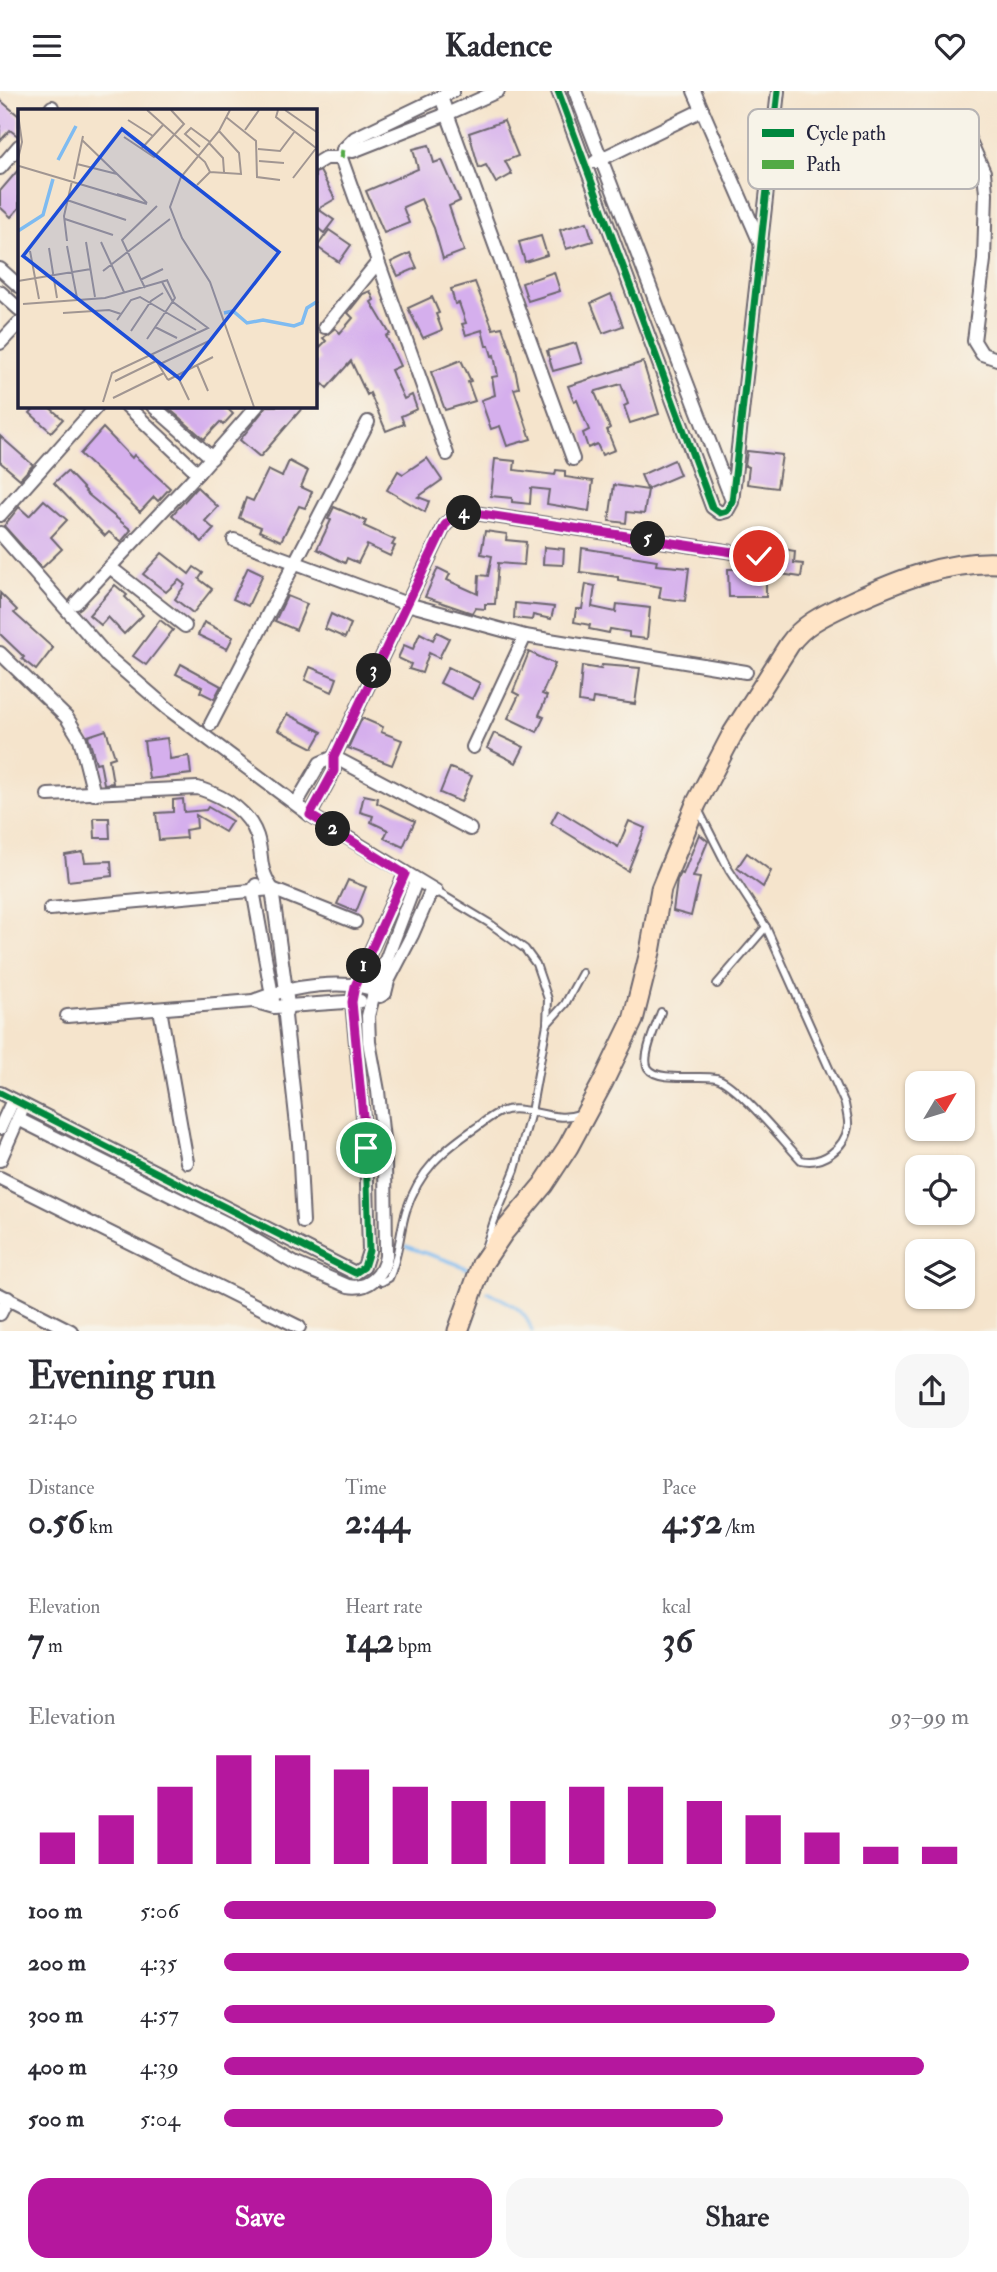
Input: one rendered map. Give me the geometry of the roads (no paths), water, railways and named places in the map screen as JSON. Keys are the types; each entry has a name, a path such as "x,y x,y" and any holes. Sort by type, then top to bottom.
{"main road":[{"path":"457,1331 482,1264 503,1233 543,1185 590,1109 633,1020 650,952 661,889 696,804 739,724 789,645 805,626 908,576 997,563"}],"street":[{"path":"317,163 447,114 498,91"},
{"path":"558,91 712,507 720,513 727,510 732,502 767,189"},
{"path":"575,91 732,502"},
{"path":"694,91 761,246"},
{"path":"776,109 778,91"},
{"path":"342,154 355,138 447,94 447,114 573,459"},
{"path":"586,166 702,110"},
{"path":"0,168 18,147"},
{"path":"342,154 447,454"},
{"path":"979,160 984,172 991,260 974,341 982,354 997,359"},
{"path":"325,327 378,262"},
{"path":"0,269 18,285"},
{"path":"0,292 18,308"},
{"path":"0,343 18,324"},
{"path":"0,515 95,408"},
{"path":"129,408 198,473"},
{"path":"155,408 212,458"},
{"path":"76,603 255,408"},
{"path":"211,724 368,422"},
{"path":"310,815 334,771 334,757 445,525 457,514 468,512 759,556"},
{"path":"0,533 108,657 178,716 310,815 434,890 388,981 377,994 352,1002 287,1011 273,1000 253,890 262,873"},
{"path":"234,540 407,604 525,636 746,672"},
{"path":"111,568 185,626"},
{"path":"473,747 525,636"},
{"path":"0,653 67,718 80,739 94,794"},
{"path":"296,804 320,763 334,757"},
{"path":"334,757 470,829"},
{"path":"48,796 198,788 217,794 248,819 257,837 262,873 272,889 286,991 303,1223"},
{"path":"0,1093 355,1273 364,1267 369,1251 366,1148 352,1002 355,986 385,922 411,877"},
{"path":"18,1119 226,1223 294,1263 331,1281 357,1288 376,1278 384,1267 386,1256 385,1159 368,1016 399,930 411,877"},
{"path":"50,909 272,889 355,922"},
{"path":"385,922 412,935"},
{"path":"67,1016 273,1000 286,991 307,986 355,986 377,994"},
{"path":"160,1009 187,1163"},
{"path":"0,1160 18,1119 18,1103"},
{"path":"0,1128 18,1103"},
{"path":"0,1178 299,1327"},
{"path":"0,1314 4,1296 71,1331"}],"lane":[{"path":"661,1011 646,1055 649,1069 654,1074 716,1078 727,1082 802,1160 811,1162 832,1154 848,1127 845,1104 766,927 729,870 696,804"},
{"path":"434,890 489,923 525,949 536,964 548,999 547,1024 531,1112 515,1170 494,1221 482,1264"},
{"path":"717,984 766,927"},
{"path":"547,1024 565,1004 582,973"},
{"path":"376,1278 382,1282 389,1278 396,1264 406,1212 418,1180 450,1145 499,1112 510,1109 560,1118 590,1109"}],"waterway":[{"path":"406,1246 470,1270"},
{"path":"488,1292 520,1311 532,1331"}]}
